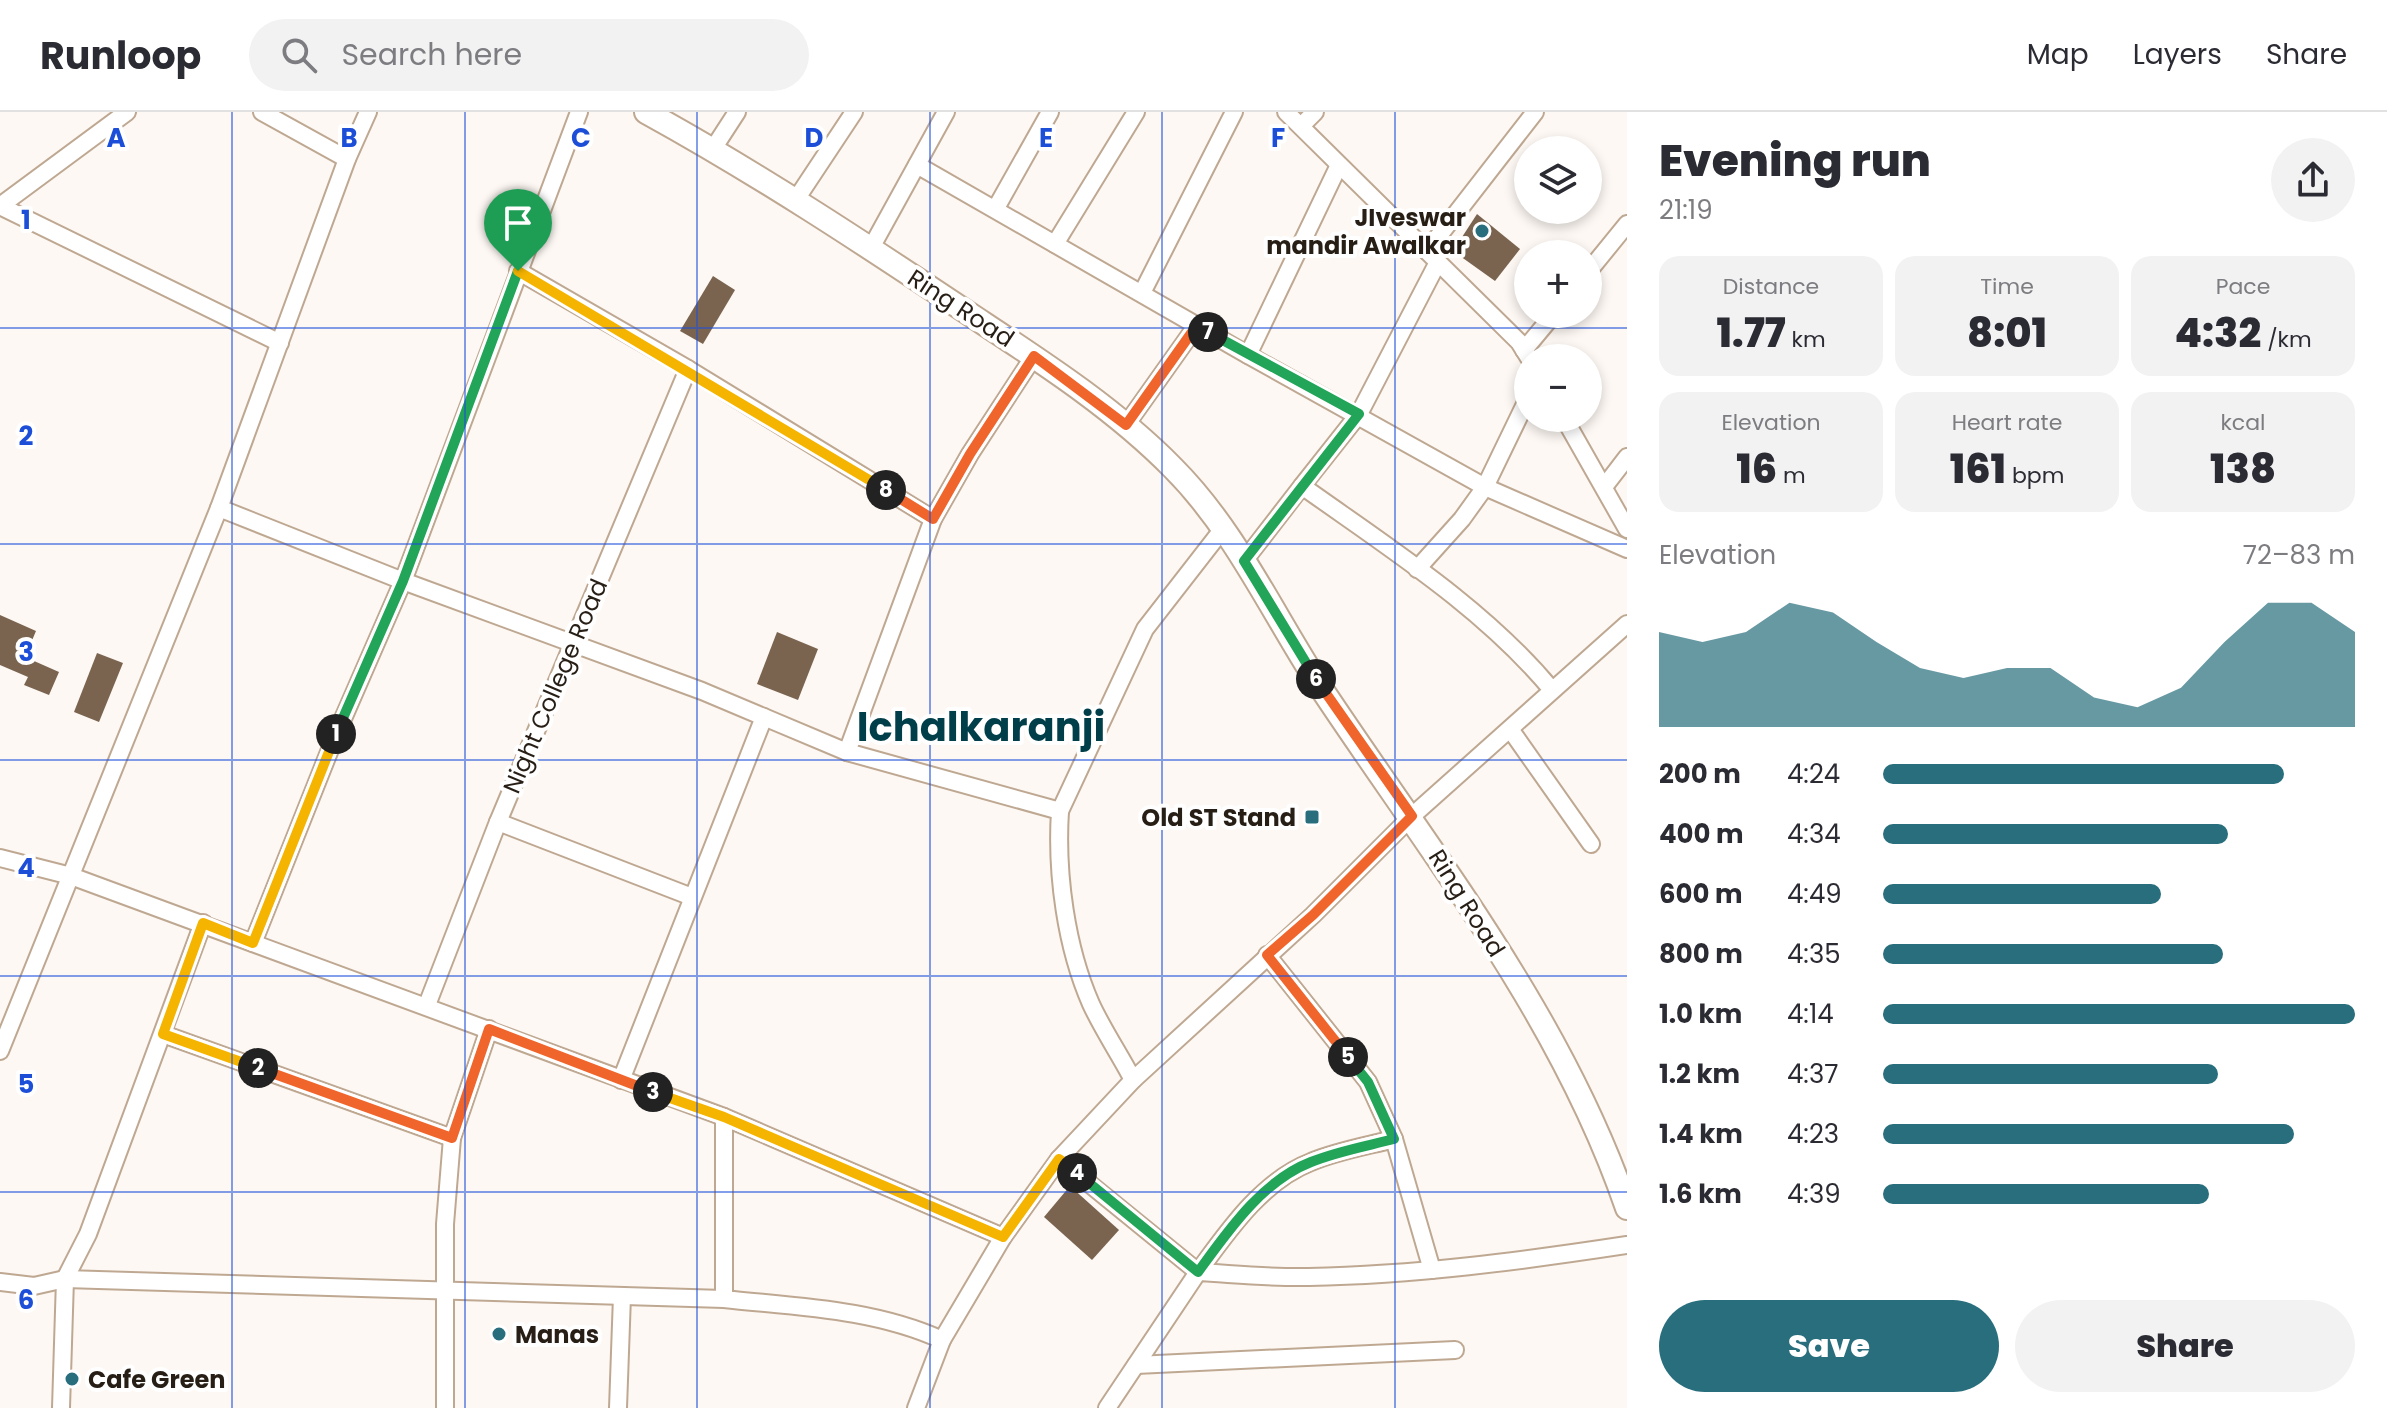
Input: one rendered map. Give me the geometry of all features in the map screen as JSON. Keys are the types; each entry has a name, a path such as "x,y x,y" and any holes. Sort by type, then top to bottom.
{"main road":[{"name":"Ring Road","path":"646,112 713,149 871,248 1034,356 1126,425 1174,468 1244,561 1325,693 1412,816 1560,1050 1627,1208"}],"street":[{"path":"127,112 0,206 280,343"},
{"path":"262,112 347,159"},
{"path":"0,1051 219,508 347,159 368,112"},
{"path":"253,943 335,737 403,581 579,112"},
{"path":"713,149 737,112"},
{"path":"795,201 854,112"},
{"path":"871,248 946,112"},
{"path":"996,208 1050,112"},
{"path":"1055,244 1136,112"},
{"path":"1142,293 1234,112"},
{"path":"1286,112 1433,256 1517,344"},
{"path":"1301,126 1315,112"},
{"path":"1244,561 1359,414 1433,256 1535,112"},
{"path":"917,165 1248,355 1359,414 1414,449 1485,487 1627,549"},
{"path":"1248,355 1339,165"},
{"path":"1602,255 1627,224"},
{"path":"518,271 688,369 933,519"},
{"path":"1126,425 1197,325"},
{"path":"847,752 933,519 970,454 1034,356"},
{"name":"Night College Road","path":"427,1005 498,822 688,369"},
{"path":"1417,569 1462,519 1485,487 1514,427"},
{"path":"1572,432 1627,529"},
{"path":"1604,487 1627,457"},
{"path":"1302,486 1417,569 1522,654 1552,690"},
{"path":"219,508 764,717 847,752 1060,811"},
{"path":"1133,1080 1091,1004 1068,926 1058,841 1060,811 1145,629 1222,530"},
{"path":"916,1408 942,1340 1003,1237 1059,1159 1133,1080 1313,915 1412,816 1627,624"},
{"path":"621,1080 764,717"},
{"path":"1510,729 1591,844"},
{"path":"498,822 692,897"},
{"path":"0,858 71,876 203,923 724,1117 1003,1237"},
{"path":"61,1408 65,1279 88,1234 203,923"},
{"path":"1267,955 1368,1082 1394,1139 1432,1270"},
{"path":"445,1408 445,1224 452,1138 489,1029"},
{"path":"163,1034 452,1138"},
{"path":"724,1117 724,1299"},
{"path":"1107,1408 1198,1272 1251,1205 1281,1179 1309,1162 1394,1139"},
{"path":"1059,1159 1198,1272 1308,1277 1432,1270 1627,1245"},
{"path":"0,1282 34,1286 65,1279 724,1299 849,1312 942,1340"},
{"path":"618,1408 622,1296"},
{"path":"1136,1365 1455,1350"}],"building":[{"name":"JIveswar mandir Awalkar","path":"1477,214 1514,244 1514,257 1495,281 1453,251"},
{"path":"713,276 735,290 703,344 680,331"},
{"path":"0,615 36,631 25,657 59,672 49,695 24,685 28,677 0,665"},
{"path":"777,632 818,649 798,700 757,684"},
{"path":"97,653 123,663 99,722 74,712"},
{"path":"1070,1186 1119,1230 1092,1260 1044,1217"}],"place":[{"name":"JIveswar mandir Awalkar","path":"1482,231"},
{"name":"Old ST Stand","path":"1312,817"},
{"name":"Manas","path":"499,1334"},
{"name":"Cafe Green","path":"72,1379"}],"district":[{"name":"Ichalkaranji","path":"981,727"}],"route":[{"path":"518,271 688,369 933,519 993,416 1034,356 1126,425 1197,325 1359,414 1244,561 1325,693 1412,816 1313,915 1267,955 1368,1082 1394,1139 1309,1162 1281,1179 1251,1205 1198,1272 1059,1159 1003,1237 724,1117 489,1029 452,1138 163,1034 203,923 253,943 335,737 403,581 518,271"}]}
